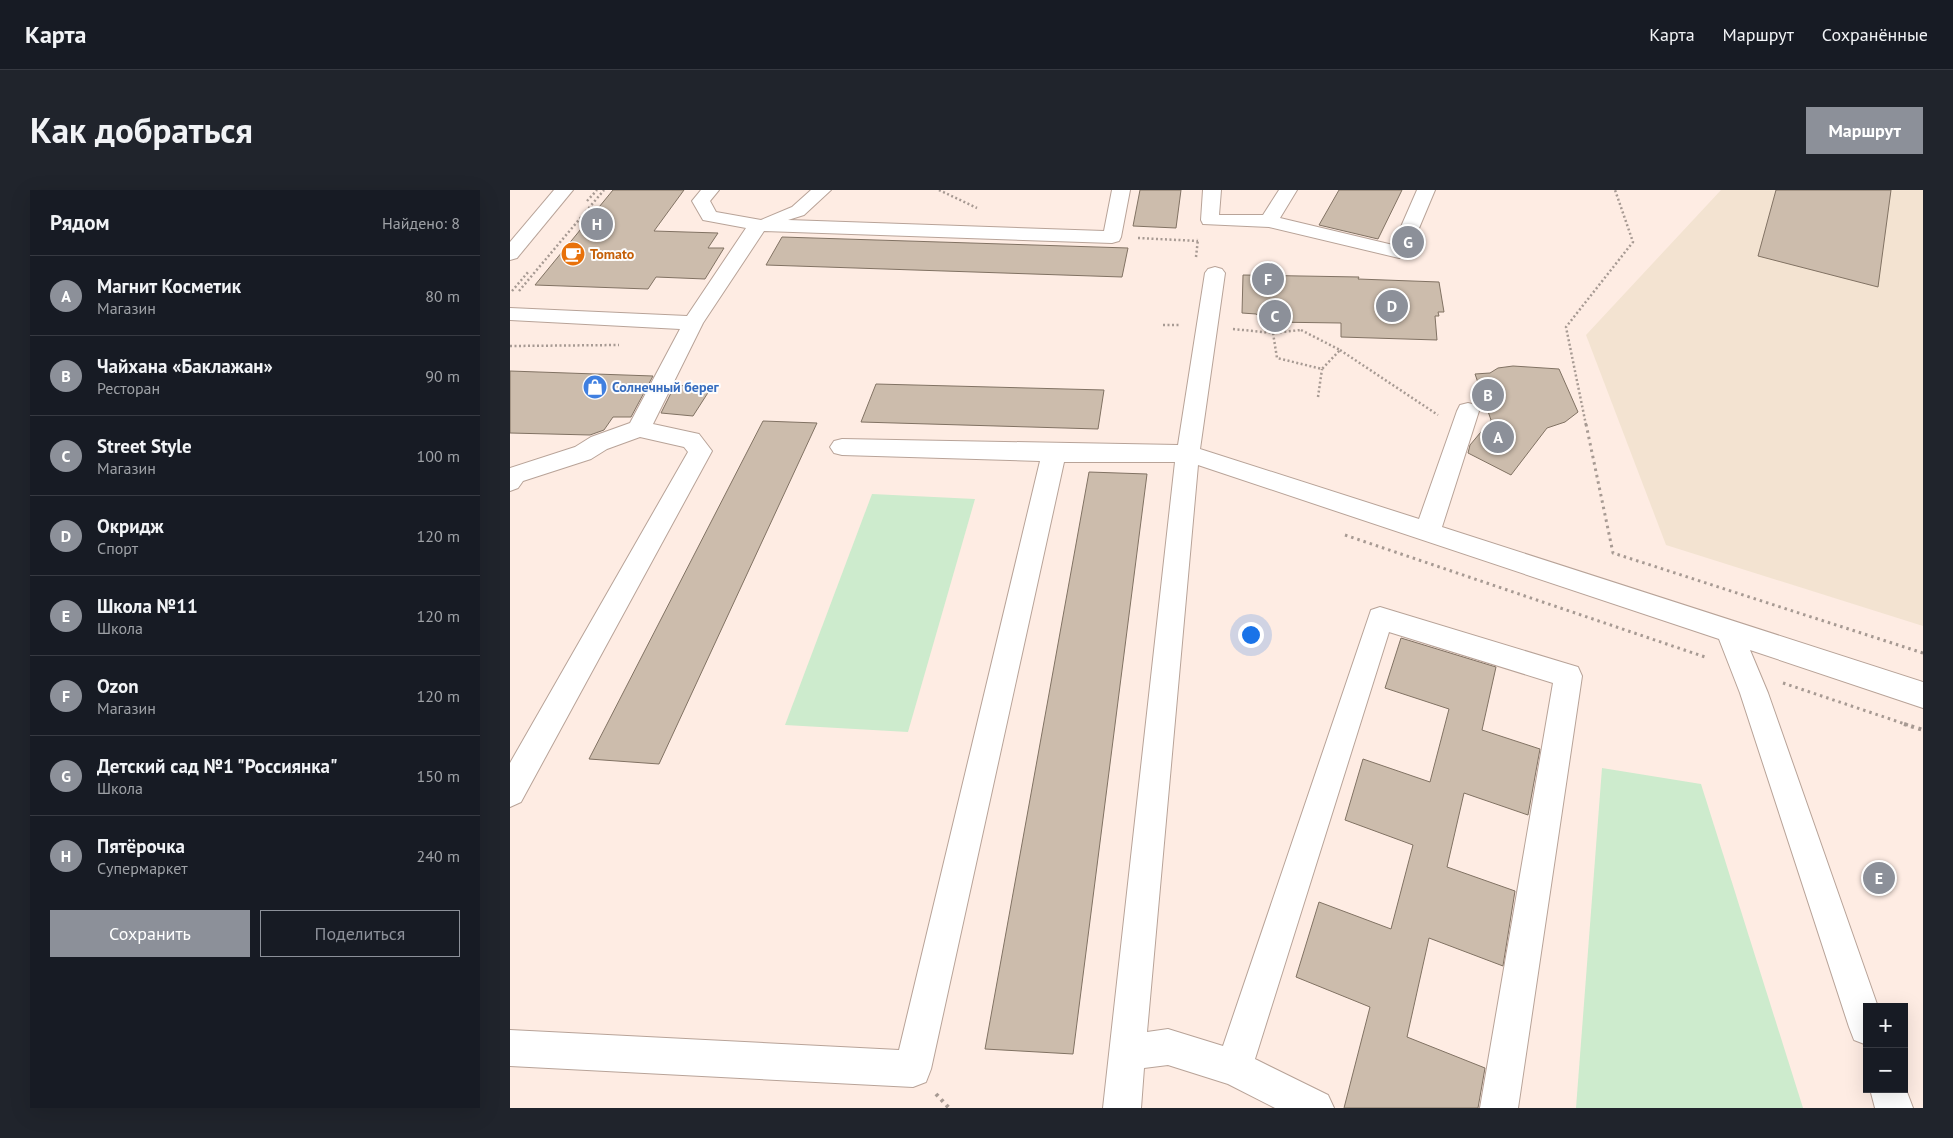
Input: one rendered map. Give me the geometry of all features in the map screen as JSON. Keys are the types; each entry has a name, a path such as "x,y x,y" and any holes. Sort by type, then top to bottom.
{"street":[{"path":"510,254 564,190"},
{"path":"710,190 701,201 708,216 758,225 1112,237 1122,190"},
{"path":"639,429 693,324 758,225 798,211 822,190"},
{"path":"1212,190 1210,220 1269,221 1399,252 1426,190"},
{"path":"1269,221 1288,190"},
{"path":"1122,1108 1184,480 1190,454 1198,326 1215,273"},
{"path":"512,306 693,324"},
{"path":"1427,533 1464,421"},
{"path":"510,482 515,475 583,453 599,442 639,429 691,440 700,451 510,792"},
{"path":"842,447 1054,453 1190,454 1923,695"},
{"path":"510,1048 913,1069 1054,453"},
{"path":"1234,1068 1380,618 1568,676 1499,1108"},
{"path":"1729,631 1754,693 1863,1015"},
{"path":"1128,1052 1168,1047 1234,1068 1315,1108"},
{"path":"1889,1093 1894,1108"}],"path":[{"path":"512,306 604,190"},
{"path":"1615,190 1633,242 1566,327 1613,553 1923,653"},
{"path":"1112,237 1198,240"},
{"path":"1163,325 1198,326 1272,333 1301,330 1340,350 1464,421"},
{"path":"1272,333 1277,358 1322,369"},
{"path":"510,346 625,345"},
{"path":"1318,397 1322,369 1340,350"},
{"path":"1343,534 1923,730"}],"shaded area":[{"path":"1721,190 1923,190 1923,626 1666,545 1586,335"}],"green space":[{"path":"872,494 975,499 908,732 785,725"},
{"path":"1602,768 1701,784 1803,1108 1576,1108"}],"building":[{"path":"613,190 684,190 654,231 718,233 708,248 724,248 705,279 656,277 648,289 535,285"},
{"path":"1140,190 1181,190 1176,228 1133,226"},
{"path":"1339,190 1402,190 1378,239 1319,225"},
{"path":"1776,190 1891,190 1878,287 1758,256"},
{"path":"782,237 1128,248 1122,277 766,265"},
{"path":"1243,275 1359,277 1358,279 1439,282 1444,312 1438,312 1439,316 1435,316 1437,340 1341,337 1341,323 1268,322 1256,314 1242,313"},
{"path":"1513,366 1559,369 1578,412 1565,422 1547,428 1511,475 1468,453 1470,445 1491,420 1475,374 1490,373 1498,368"},
{"path":"510,371 653,376 631,417 613,417 604,430 590,435 510,433"},
{"path":"876,384 1104,390 1098,429 861,422"},
{"path":"675,385 711,388 693,416 661,413"},
{"path":"763,421 817,423 659,764 589,759"},
{"path":"1089,472 1147,474 1073,1054 985,1049"},
{"path":"1401,638 1496,667 1482,730 1540,749 1528,815 1464,793 1447,867 1515,891 1503,966 1429,938 1407,1037 1485,1068 1478,1108 1344,1108 1370,1007 1296,977 1319,902 1391,929 1413,845 1345,820 1363,759 1430,782 1449,709 1385,688"}],"place":[{"name":"Пятёрочка","path":"597,224"},
{"name":"Детский сад №1 \"Россиянка\"","path":"1408,242"},
{"name":"Tomato","path":"573,254"},
{"name":"Ozon","path":"1268,279"},
{"name":"Окридж","path":"1392,306"},
{"name":"Street Style","path":"1275,316"},
{"name":"Солнечный берег","path":"595,387"},
{"name":"Чайхана «Баклажан»","path":"1488,395"},
{"name":"Магнит Косметик","path":"1498,437"},
{"name":"Школа №11","path":"1879,878"}]}
